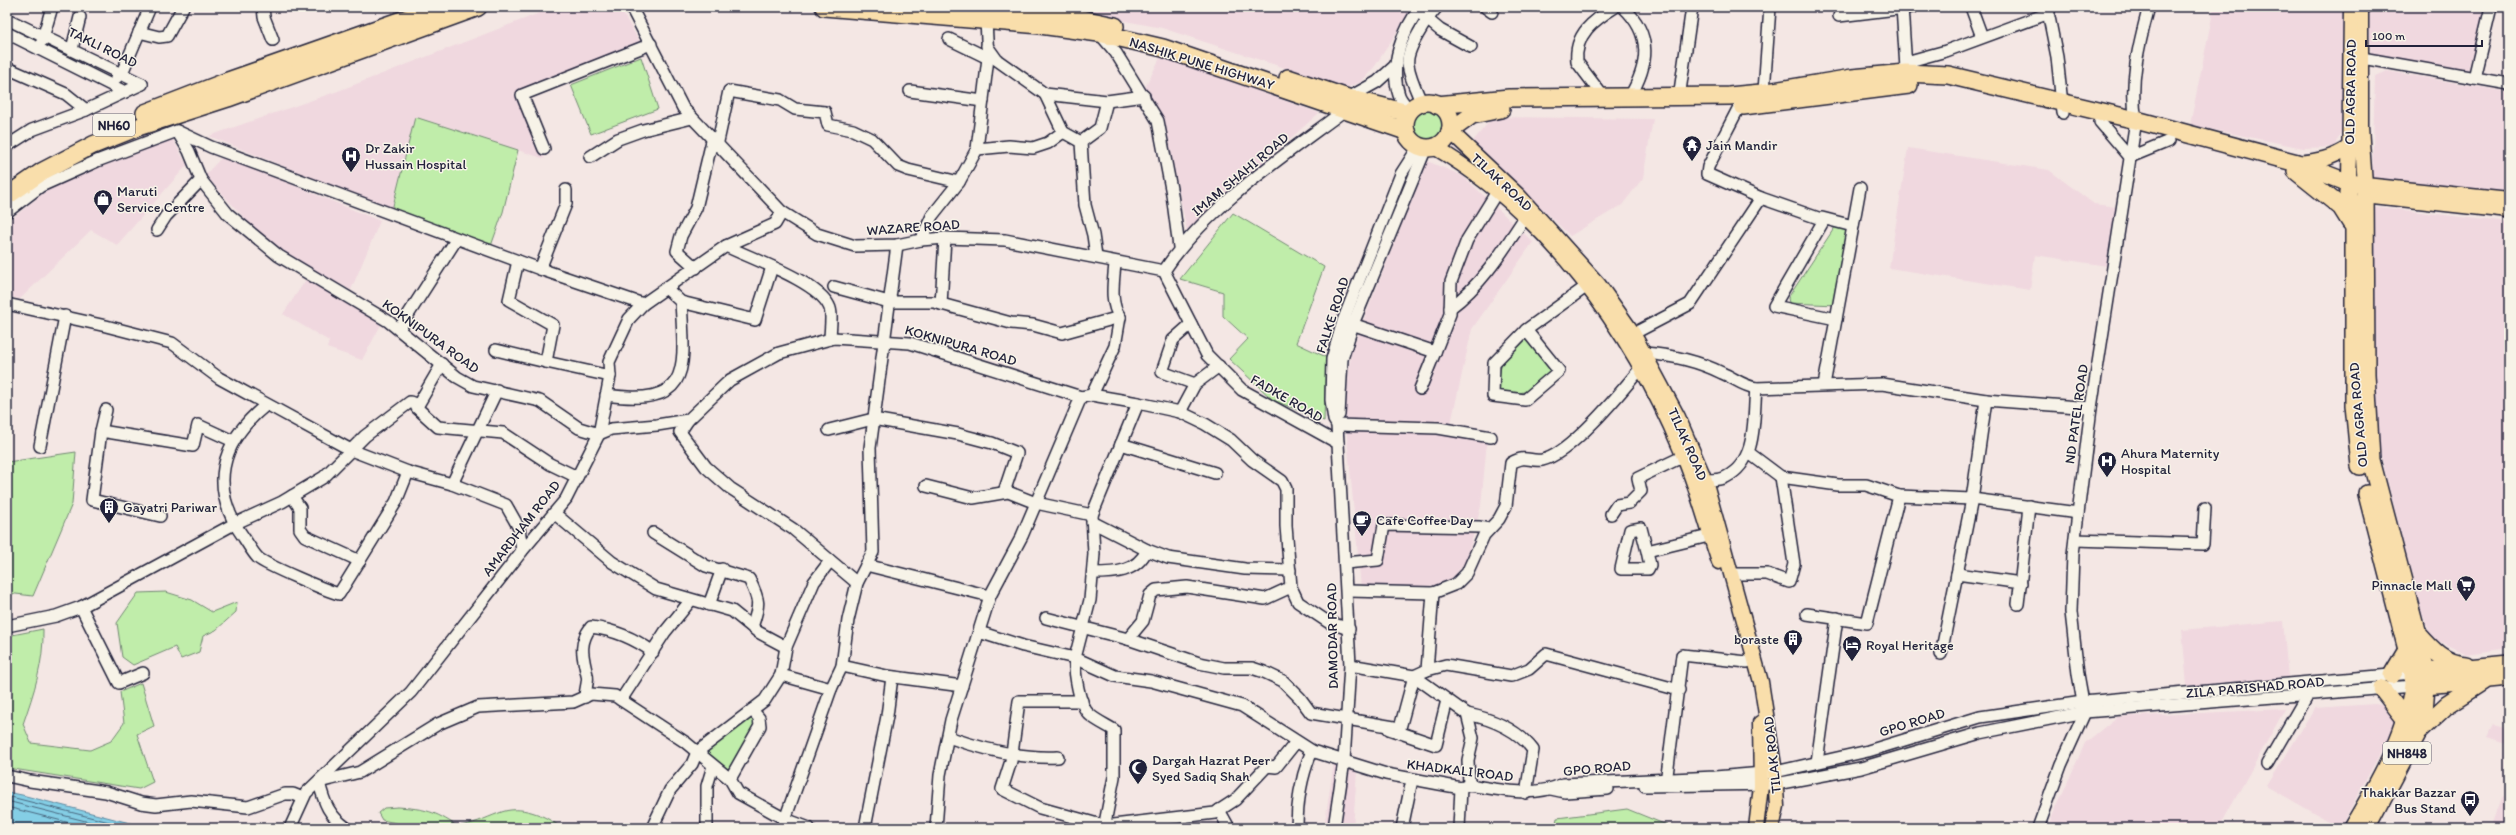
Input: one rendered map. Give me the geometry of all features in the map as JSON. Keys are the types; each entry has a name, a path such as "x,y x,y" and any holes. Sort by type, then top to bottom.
{"highway":[{"name":"NH60","path":"7,184 47,158 91,134 228,81 439,7"},
{"name":"NH60","path":"7,196 43,171 93,145 138,127 228,98 478,7"},
{"name":"NASHIK PUNE HIGHWAY","path":"824,7 982,11 1040,25 1099,33 1162,48 1346,104 1406,132"},
{"path":"982,11 1065,11 1170,40 1346,104 1419,108 1446,113 1450,131"},
{"path":"1740,101 1679,98 1509,98 1419,108 1405,120 1408,138 1426,147 1444,141 1450,131 1472,115 1506,108 1740,101 1766,97 1852,78 1906,73 1948,75 2062,108 2296,167 2357,189"},
{"path":"2062,108 2100,122 2135,126 2169,141 2296,167 2341,207 2354,229"},
{"name":"OLD AGRA ROAD","path":"2352,828 2403,730 2420,679 2407,650 2359,463 2354,405 2354,229 2357,189"},
{"name":"OLD AGRA ROAD","path":"2357,189 2367,411 2371,460 2417,632 2424,711 2417,734 2367,828"},
{"path":"2417,632 2438,655 2451,662 2509,677"},
{"path":"2392,675 2407,650"},
{"path":"2420,679 2486,672 2509,664"},
{"path":"2417,734 2486,672"},
{"path":"2382,689 2406,720"}],"main road":[{"name":"OLD AGRA ROAD","path":"2351,7 2348,147 2357,189"},
{"name":"OLD AGRA ROAD","path":"2357,189 2361,127 2361,7"},
{"name":"TILAK ROAD","path":"1450,131 1519,196 1576,256 1628,336 1640,369 1684,456 1732,574 1761,682 1768,779 1756,828"},
{"name":"TILAK ROAD","path":"1426,147 1464,165 1498,190 1525,217 1587,286 1644,353 1678,417 1705,480 1715,534 1757,700 1768,779 1776,806 1772,828"},
{"path":"2296,167 2339,154 2348,147"},
{"path":"2357,189 2509,200"},
{"path":"2357,189 2509,211"}],"street":[{"path":"39,47 52,7"},
{"path":"108,83 122,73 150,7"},
{"path":"139,32 159,37 167,36 171,32 183,7"},
{"path":"263,7 264,17 273,40"},
{"name":"WAZARE ROAD","path":"631,7 683,108 714,143 782,212 817,234 855,246 897,245 921,240 946,238 1005,240 1096,256 1114,263 1164,271"},
{"path":"1419,108 1408,60 1426,19 1436,7"},
{"path":"1605,98 1577,62 1576,55 1578,43 1590,24 1615,7"},
{"path":"1623,7 1633,16 1645,39 1646,55 1641,75 1629,98"},
{"path":"1679,98 1692,7"},
{"path":"1766,97 1770,7"},
{"path":"1971,7 1982,37"},
{"name":"ND PATEL ROAD","path":"2084,707 2078,674 2071,606 2074,540 2091,408 2135,126 2133,102 2137,51 2149,7"},
{"path":"2474,78 2491,7"},
{"path":"1839,16 1906,8 1906,73 1946,51 2048,10 2062,108"},
{"path":"1419,108 1399,95 1397,64 1400,45 1420,9 1426,19 1471,47"},
{"path":"921,240 932,216 959,182 977,149 988,58 982,11"},
{"path":"72,49 80,17"},
{"name":"TAKLI ROAD","path":"7,18 142,84 125,92 39,47 7,33"},
{"path":"1099,33 1116,53 1144,96 1158,122 1172,194 1179,247"},
{"path":"949,39 988,58"},
{"path":"544,149 522,95 651,44"},
{"path":"987,46 997,60 1045,94 1107,101 1144,96"},
{"path":"2362,58 2474,78 2509,87"},
{"name":"IMAM SHAHI ROAD","path":"1164,271 1179,247 1274,162 1346,104 1377,82 1397,64"},
{"path":"7,68 66,94 86,110"},
{"path":"696,268 677,251 681,236 696,208 729,91 780,100 795,109 825,112 828,125 854,130 872,139 898,166 959,182"},
{"path":"910,91 984,101"},
{"path":"7,146 32,130 86,110 125,92"},
{"path":"1045,94 1063,132 1081,142"},
{"path":"1081,142 1100,128 1107,101"},
{"path":"1740,101 1708,167 1707,174 1761,198 1822,218 1853,226"},
{"path":"590,157 618,139 643,130 692,118"},
{"path":"2100,122 2130,157 2169,141"},
{"path":"7,212 41,186 97,161 178,131 211,147 456,240 643,304"},
{"name":"KOKNIPURA ROAD","path":"178,131 189,151 201,180 228,214 279,256 399,329 442,364 473,386 497,390 540,401 579,428 599,434"},
{"path":"977,149 1009,146 1034,148 1048,143 1063,132"},
{"path":"1081,142 1085,205 1093,235 1096,256"},
{"name":"FALKE ROAD","path":"1338,443 1337,425 1340,420 1338,400 1342,359 1348,322 1426,147"},
{"path":"157,230 166,216 201,180"},
{"path":"1824,385 1860,188"},
{"path":"540,270 566,204 566,190"},
{"path":"1420,389 1450,314 1451,282 1467,240 1498,190"},
{"path":"1628,336 1690,304 1761,198"},
{"name":"AMARDHAM ROAD","path":"290,828 306,793 412,692 522,551 566,499 599,434 610,376 609,362 629,319 643,304 726,246 775,224 782,212"},
{"path":"1450,308 1471,289 1504,249 1525,217"},
{"path":"1822,218 1824,223 1774,306 1836,319"},
{"path":"941,304 946,238"},
{"path":"399,329 456,240"},
{"path":"784,824 831,689 842,666 848,620 857,582 873,552 870,448 883,340 897,245"},
{"path":"726,246 799,280 825,299 830,307 830,339"},
{"path":"518,261 509,300 553,325 546,362"},
{"path":"936,828 940,775 948,737 990,596 1022,536 1087,396 1116,346 1120,317 1116,311 1114,296 1114,263"},
{"path":"666,288 681,302 755,320 772,268"},
{"name":"FADKE ROAD","path":"1164,271 1207,355 1242,390 1338,443"},
{"path":"1526,330 1559,371 1525,400 1493,396 1494,363 1526,330 1587,286"},
{"path":"834,287 889,302 917,301 941,304 1011,323 1033,325 1062,333 1120,317"},
{"path":"606,396 642,399 661,395 682,373 684,358 681,302"},
{"path":"8,308 65,316 172,343 219,378 351,450 408,472 452,484 506,505 519,528 522,551"},
{"path":"40,446 65,316"},
{"path":"1348,322 1435,352"},
{"path":"1191,324 1173,340 1162,372 1195,384"},
{"name":"KOKNIPURA ROAD","path":"688,420 730,380 779,353 830,339 883,340 910,343 1087,396 1180,412 1231,440 1252,460 1282,481 1286,489 1286,526 1291,587"},
{"path":"496,350 610,376"},
{"path":"1644,353 1672,356 1704,366 1746,386 1756,388 1882,384 1986,400 2091,408"},
{"path":"442,364 418,405 417,408 420,413 438,427 503,433 550,464 577,477"},
{"path":"1180,412 1195,384 1219,366"},
{"path":"1348,591 1433,593 1456,584 1467,574 1484,535 1506,506 1511,463 1523,457 1542,460 1555,453 1587,429 1640,369"},
{"path":"1705,480 1726,478 1739,468 1749,453 1754,424 1756,388"},
{"path":"452,484 497,390"},
{"path":"1941,654 1972,499 1986,400"},
{"path":"7,626 56,616 81,607 234,524 292,496 324,477 351,450 401,408 410,402 418,405"},
{"path":"1104,827 1114,777 1114,730 1088,714 1082,701 1074,671 1075,658 1084,628 1090,600 1093,573 1092,519 1138,404"},
{"path":"266,405 251,417 228,448 223,477 224,499 234,524 258,558 339,594 396,502 408,472"},
{"path":"106,410 101,431 92,500 160,516"},
{"path":"830,430 873,419 958,434 992,443 1017,453 1004,492"},
{"path":"599,434 611,429 657,426 688,420"},
{"path":"688,420 680,432 706,468 730,488 793,529 857,582"},
{"path":"101,431 192,446 198,425 233,441"},
{"path":"1337,425 1438,428 1491,437"},
{"name":"DAMODAR ROAD","path":"1335,828 1344,761 1350,665 1348,591 1338,443"},
{"path":"1121,444 1215,473"},
{"path":"1749,453 1781,477 1838,485 1866,485 1899,496 1972,499 2078,513"},
{"path":"1611,514 1617,505 1629,503 1641,491 1638,478 1684,456"},
{"path":"1732,574 1767,574 1789,582 1794,564 1781,477"},
{"path":"926,486 973,498 1004,492 1092,519 1147,550 1168,558 1245,569 1290,570"},
{"path":"292,496 300,508 300,529 304,536 360,561"},
{"path":"1807,614 1867,623 1899,496"},
{"path":"2018,604 2029,506"},
{"path":"2074,540 2203,544 2205,508"},
{"path":"554,513 612,562 656,589 732,611 752,627 786,647"},
{"path":"1345,563 1378,560 1384,525 1480,527 1489,529"},
{"path":"653,532 706,566 722,569 749,579 757,592 759,603 752,627"},
{"path":"1647,551 1715,534"},
{"path":"1093,573 1120,573 1134,564 1147,550"},
{"path":"652,828 670,790 692,764 697,752 765,700 780,675 786,647 814,582 830,561"},
{"path":"866,564 990,596"},
{"path":"709,605 722,569"},
{"path":"1957,574 2021,583"},
{"path":"1128,639 1144,621 1150,595 1156,590 1188,587 1265,599 1291,587 1298,602 1328,622 1349,629"},
{"path":"1427,670 1433,593"},
{"path":"621,700 665,632 691,600"},
{"path":"81,607 119,683 143,673"},
{"path":"1046,618 1128,639 1198,663 1224,668 1252,668 1283,681 1300,698 1311,713 1384,726 1400,728 1414,676"},
{"path":"1817,762 1837,618"},
{"path":"585,696 588,675 582,661 586,634 591,627 618,632 637,640 653,652"},
{"name":"KHADKALI ROAD","path":"979,632 1024,646 1075,658 1115,676 1158,682 1242,706 1312,751 1412,780 1526,794 1551,790"},
{"path":"1414,676 1427,670 1446,665 1511,676 1529,670 1546,654 1679,690"},
{"path":"1666,782 1679,690 1682,655 1747,662"},
{"path":"1350,665 1414,676 1467,714 1492,719 1526,740 1533,750 1526,794"},
{"path":"842,666 892,677 962,686"},
{"path":"780,675 831,689"},
{"name":"ZILA PARISHAD ROAD","path":"2084,707 2392,675 2420,679"},
{"path":"866,828 888,716 892,677"},
{"name":"ZILA PARISHAD ROAD","path":"2084,707 2307,695 2382,689 2420,679"},
{"path":"347,828 334,819 323,798 319,782 360,772 438,724 478,707 573,702 590,694 615,696 697,752 730,779 738,793 784,824 809,828"},
{"path":"2266,764 2307,695"},
{"path":"1384,726 1407,736 1436,745 1447,700"},
{"path":"1082,701 1019,701 1012,753 1002,789 1040,808 1104,827 1215,813 1235,800 1267,766 1276,767 1296,742"},
{"path":"2038,828 2084,707"},
{"name":"GPO ROAD","path":"1768,779 1817,762 1868,751 1980,717 2084,707"},
{"name":"GPO ROAD","path":"1551,790 1565,792 1642,783 1768,779 1861,768 1936,744 2084,707"},
{"path":"730,779 760,726 759,718 752,710"},
{"path":"1460,828 1468,760 1473,738 1467,714"},
{"path":"1930,731 1936,744"},
{"path":"948,737 975,746 1036,758 1058,757"},
{"path":"1297,828 1298,797 1302,772 1312,751"},
{"path":"707,828 707,786 713,766"},
{"path":"7,776 30,781 106,792 141,803 156,805 191,801 248,807 285,794 293,794 301,804"},
{"path":"1402,828 1412,780"},
{"path":"1219,810 1229,828"}],"shaded area":[{"path":"555,7 619,7 640,42 514,93 545,159 416,117 392,210 209,136 338,91"},
{"path":"1070,7 1413,7 1375,66 1361,82 1346,88 1162,28 1068,10"},
{"path":"2214,7 2344,7 2341,132 2334,147 2303,148 2190,125"},
{"path":"2368,7 2485,7 2468,70 2371,56"},
{"path":"1161,56 1319,113 1187,231 1166,127 1145,88"},
{"path":"2387,71 2509,92 2509,192 2372,182 2375,76"},
{"path":"1493,117 1653,119 1643,178 1622,205 1570,236 1473,141"},
{"path":"172,138 187,165 117,245 91,230 20,299 7,296 7,223 48,189"},
{"path":"1908,148 2049,170 2094,204 2116,207 2107,266 2035,255 2030,290 1889,268"},
{"path":"223,156 380,221 351,290 270,246 205,175"},
{"path":"1427,161 1463,176 1533,242 1472,329 1451,423 1488,430 1481,506 1466,562 1446,585 1361,588 1345,415 1351,352"},
{"path":"2371,206 2509,223 2509,648 2466,654 2432,638 2421,611 2380,452 2372,371"},
{"path":"307,278 382,323 362,360 327,348 329,341 283,314"},
{"path":"2283,621 2288,677 2187,686 2182,630"},
{"path":"2375,704 2386,706 2397,722 2340,828 2267,786 2315,708"},
{"path":"2285,709 2219,828 2047,828 2085,743 2117,717"},
{"path":"2494,725 2509,729 2509,745 2487,738"},
{"path":"1334,763 1357,770 1353,828 1324,828"},
{"path":"2502,796 2509,799 2509,828 2490,828"}],"green space":[{"path":"641,57 658,109 591,134 571,85"},
{"path":"1427,110 1438,114 1442,125 1438,136 1427,140 1416,136 1412,125 1416,114"},
{"path":"415,117 518,150 503,212 491,246 392,210"},
{"path":"1233,213 1324,267 1296,343 1326,357 1324,421 1273,400 1229,359 1248,339 1223,316 1223,292 1180,279"},
{"path":"1835,227 1852,231 1837,305 1789,303 1788,298"},
{"path":"1525,339 1554,374 1530,390 1502,395 1497,387 1502,361"},
{"path":"76,452 72,504 33,596 7,593 7,462"},
{"path":"166,592 192,600 212,612 237,602 236,612 216,630 203,636 199,652 181,659 175,647 133,665 122,657 117,623 138,593"},
{"path":"43,629 40,666 23,724 31,743 90,750 111,741 124,723 120,692 141,683 154,726 137,734 153,782 139,789 7,768 7,636"},
{"path":"751,713 757,726 729,777 700,753"},
{"path":"398,807 416,809 436,814 457,826 474,823 507,811 524,810 540,815 562,828 419,828 382,820 378,813 384,808"},
{"path":"1627,809 1674,828 1555,828 1557,818"}],"water":[{"path":"7,792 22,795 149,828 7,828"}],"place":[{"name":"Jain Mandir","path":"1692,162"},
{"name":"Dr Zakir Hussain Hospital","path":"351,173"},
{"name":"Maruti Service Centre","path":"103,216"},
{"name":"Ahura Maternity Hospital","path":"2107,478"},
{"name":"Gayatri Pariwar","path":"109,524"},
{"name":"Cafe Coffee Day","path":"1362,537"},
{"name":"Pinnacle Mall","path":"2466,602"},
{"name":"boraste","path":"1793,656"},
{"name":"Royal Heritage","path":"1852,662"},
{"name":"Dargah Hazrat Peer Syed Sadiq Shah","path":"1138,785"},
{"name":"Thakkar Bazzar Bus Stand","path":"2470,817"}]}
